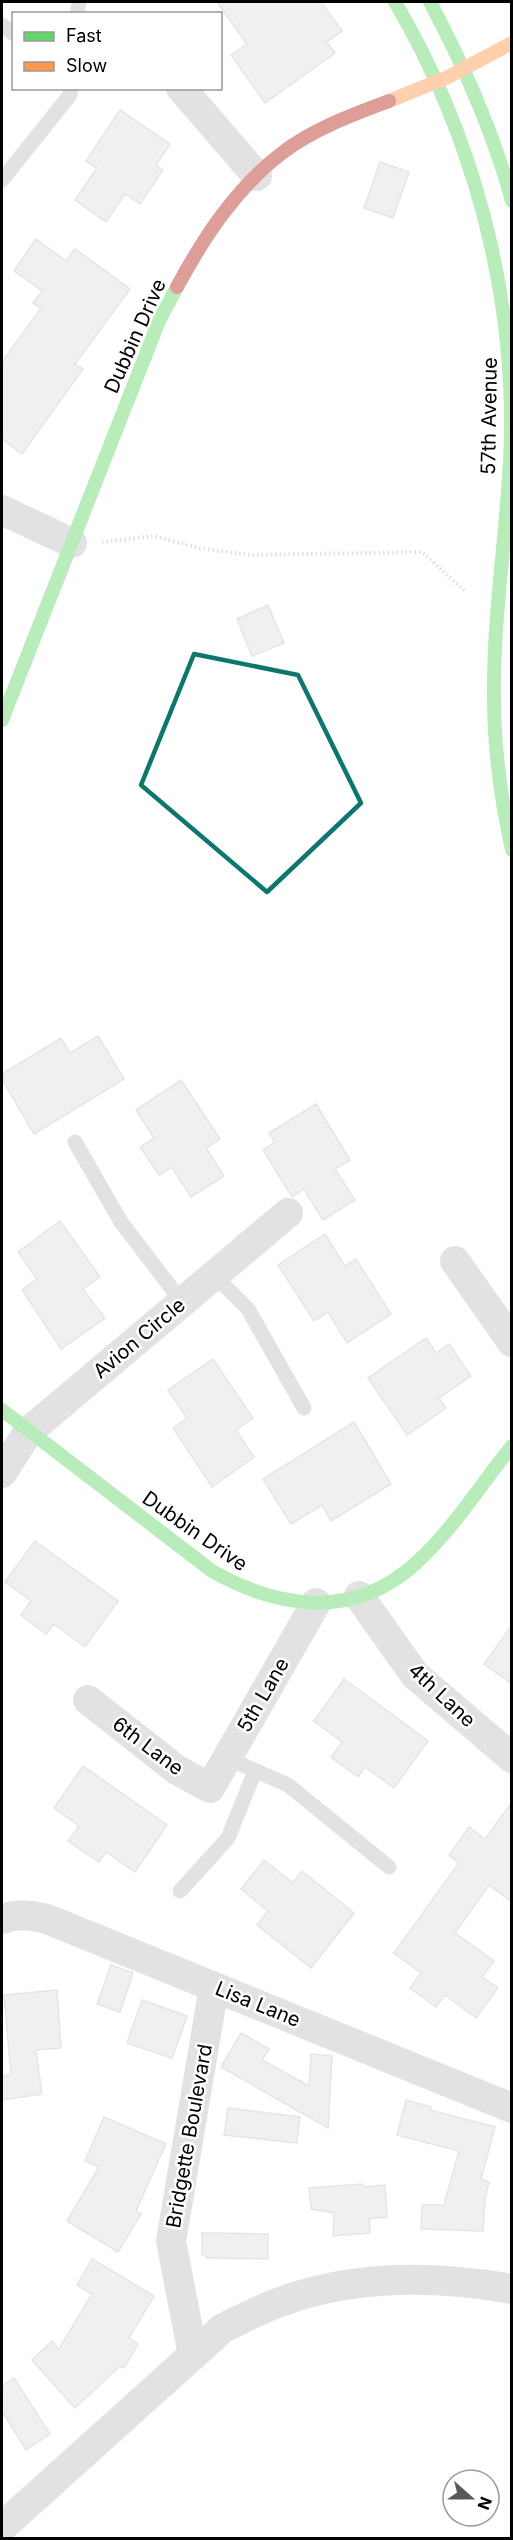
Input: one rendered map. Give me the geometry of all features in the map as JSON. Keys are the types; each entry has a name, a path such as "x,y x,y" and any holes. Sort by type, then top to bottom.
{"street":[{"name":"57th Avenue","path":"394,2 438,81 475,175 502,254 504,302 510,354 512,432 494,676 496,744 504,816 512,850"},
{"path":"430,2 465,67 493,136 512,201"},
{"name":"Dubbin Drive","path":"2,720 159,321 195,254 226,210 256,176 282,154 318,130 438,81 512,43"},
{"path":"183,90 256,176"},
{"path":"2,510 72,543"},
{"name":"Avion Circle","path":"2,1473 28,1432 288,1213"},
{"path":"455,1261 512,1342"},
{"name":"Dubbin Drive","path":"2,1410 28,1432 228,1581 264,1597 284,1601 316,1603 359,1596 397,1578 428,1553 512,1446"},
{"name":"4th Lane","path":"359,1596 415,1675 512,1758"},
{"name":"5th Lane","path":"210,1788 316,1603"},
{"name":"6th Lane","path":"88,1700 177,1770 210,1788"},
{"name":"Lisa Lane","path":"2,1919 12,1915 47,1918 512,2108"},
{"name":"Bridgette Boulevard","path":"193,2355 171,2241 214,1987"},
{"path":"2,2527 223,2328 254,2313 287,2299 332,2287 374,2282 419,2280 487,2284 512,2289"}],"lane":[{"path":"2,180 70,95 71,90"},
{"path":"75,1142 122,1222 182,1302"},
{"path":"214,1275 248,1309 304,1408"},
{"path":"227,1758 288,1785 389,1867"},
{"path":"180,1891 228,1838 255,1771"}],"path":[{"path":"72,543 154,536 199,548 249,555 422,552 465,591"}],"highlighted area":[{"path":"194,654 298,675 361,803 267,892 141,785"}],"building":[{"path":"217,2 321,2 342,31 327,42 335,53 265,103 231,55 247,44"},
{"path":"120,110 170,144 156,165 163,170 140,204 125,194 106,222 75,200 97,168 86,161"},
{"path":"380,162 409,172 393,218 364,208"},
{"path":"36,239 66,261 75,249 130,289 75,364 83,369 22,454 2,439 2,362 41,308 33,303 42,291 14,271"},
{"path":"268,605 284,643 252,656 237,619"},
{"path":"98,1036 124,1079 34,1134 2,1079 2,1074 61,1038 70,1053"},
{"path":"181,1080 220,1139 206,1148 224,1176 191,1197 172,1167 159,1175 140,1147 154,1138 136,1110"},
{"path":"316,1104 350,1160 335,1169 355,1200 323,1220 304,1189 292,1197 263,1150 275,1142 269,1133"},
{"path":"60,1221 100,1277 83,1289 105,1318 61,1349 22,1290 37,1279 18,1252"},
{"path":"325,1234 345,1266 356,1259 391,1314 347,1343 328,1312 314,1321 278,1265"},
{"path":"426,1338 436,1353 449,1344 471,1376 439,1398 446,1408 407,1435 368,1378"},
{"path":"213,1359 253,1418 236,1430 254,1457 212,1487 173,1428 187,1418 168,1390"},
{"path":"354,1422 391,1484 331,1521 322,1505 291,1524 263,1479"},
{"path":"35,1541 118,1601 85,1647 54,1624 46,1634 21,1615 31,1601 5,1582"},
{"path":"512,1625 512,1684 484,1664"},
{"path":"344,1679 428,1741 394,1788 365,1767 358,1777 331,1757 342,1742 314,1721"},
{"path":"83,1766 167,1825 135,1872 106,1852 99,1862 68,1841 79,1826 54,1808"},
{"path":"512,1802 512,1902 489,1885 455,1933 494,1961 482,1977 498,1988 476,2018 445,1995 436,2007 410,1988 421,1973 394,1953 459,1863 449,1855 469,1827 485,1839"},
{"path":"264,1860 293,1883 302,1871 354,1913 311,1968 257,1925 268,1911 241,1889"},
{"path":"111,1965 133,1973 120,2012 97,2004"},
{"path":"57,1990 61,2048 36,2050 42,2094 2,2100 2,2076 11,2074 4,1995"},
{"path":"142,2000 187,2016 172,2058 127,2043"},
{"path":"241,2033 269,2049 262,2060 309,2086 311,2054 332,2056 328,2128 221,2067"},
{"path":"406,2100 431,2107 430,2110 495,2127 481,2179 489,2182 485,2199 483,2231 421,2229 422,2205 444,2205 459,2151 397,2135"},
{"path":"228,2108 300,2117 297,2143 224,2135"},
{"path":"104,2117 166,2144 136,2211 141,2214 118,2252 67,2221 99,2167 85,2161"},
{"path":"363,2184 363,2187 385,2185 387,2217 369,2219 370,2233 333,2236 334,2213 311,2209 309,2188"},
{"path":"202,2233 268,2234 268,2259 206,2258 206,2255 202,2255"},
{"path":"92,2259 154,2296 129,2338 138,2344 124,2368 120,2366 75,2408 32,2360 52,2341 59,2349 92,2294 77,2285"},
{"path":"14,2378 50,2434 26,2450 2,2411 2,2386"}],"traffic: fast":[{"path":"395,2 422,51 466,156 495,266 504,322 510,378 511,435 496,631 494,697 499,774 512,850"},
{"path":"430,2 477,99 512,201"},
{"path":"2,720 159,321 177,287"},
{"path":"2,1410 212,1571 263,1594 316,1603 342,1601 367,1594 392,1581 416,1563 454,1522 512,1446"}],"traffic: slow":[{"path":"389,101 448,77 512,43"}],"traffic: jam":[{"path":"177,287 222,214 265,167 294,144 320,130 389,101"}]}
